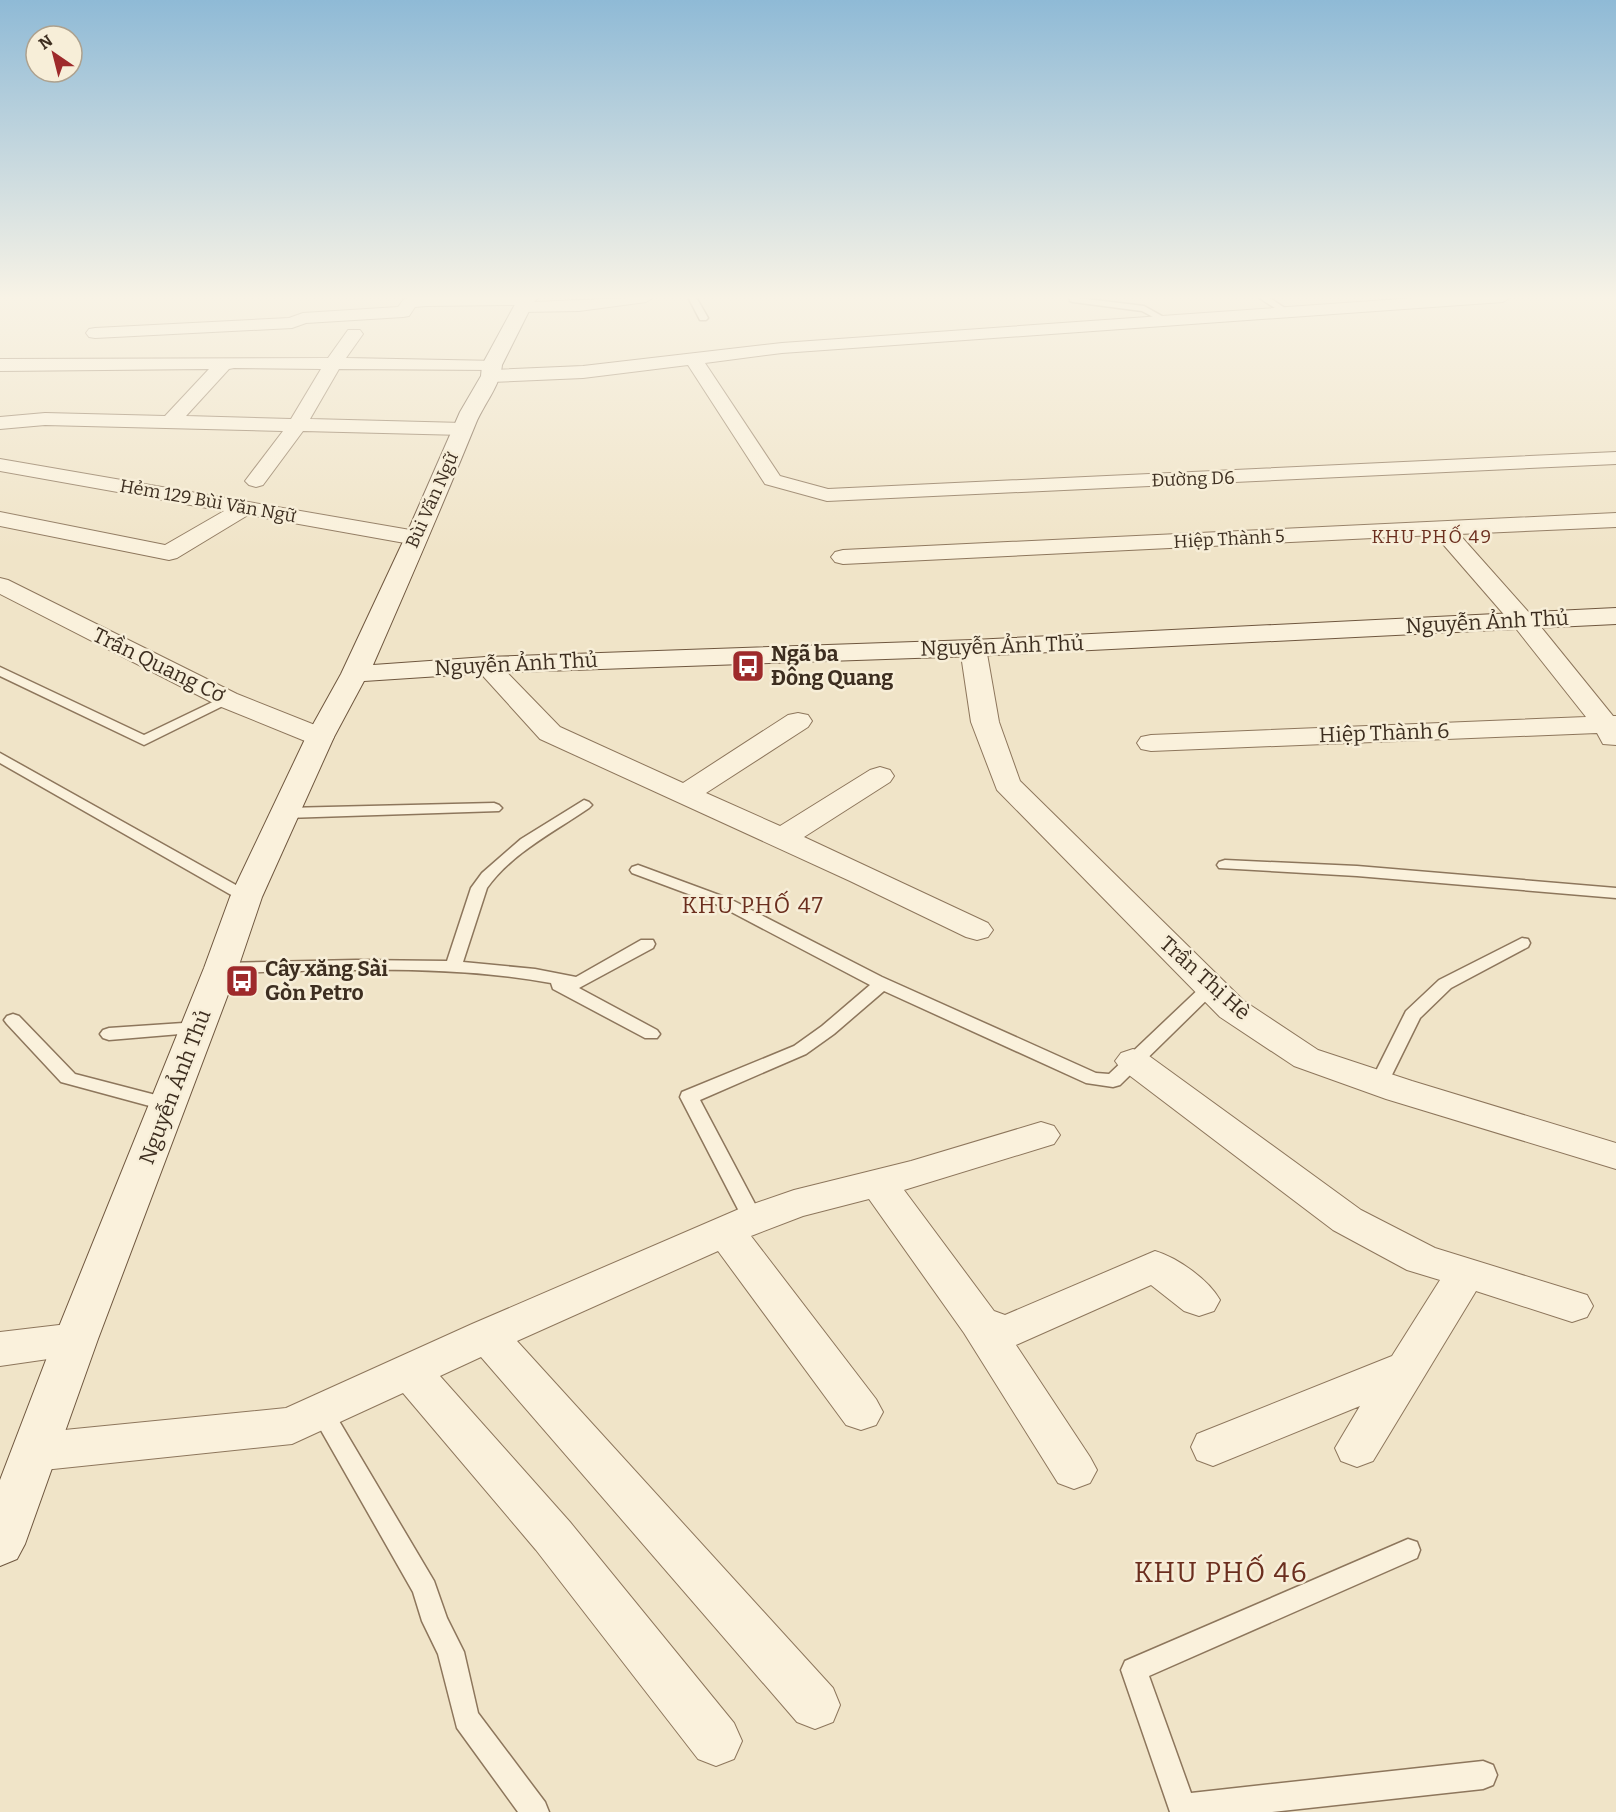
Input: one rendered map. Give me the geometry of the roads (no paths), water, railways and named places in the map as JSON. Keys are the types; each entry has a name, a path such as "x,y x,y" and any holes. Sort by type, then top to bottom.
{"main road":[{"name":"Bùi Văn Ngữ","path":"355,674 463,429 487,382"},
{"name":"Nguyễn Ảnh Thủ","path":"0,1544 76,1339 221,968 246,897 320,737 355,674 486,664 973,648 1616,616"}],"street":[{"path":"171,421 207,382"},
{"path":"256,481 297,425 323,382"},
{"name":"Đường D6","path":"708,382 772,480 827,495 1616,458"},
{"path":"0,423 45,419 463,429"},
{"name":"Hẻm 129 Bùi Văn Ngữ","path":"0,465 416,538"},
{"path":"0,487 32,470"},
{"path":"0,519 169,553 244,508"},
{"name":"Hiệp Thành 5","path":"843,557 1616,520"},
{"path":"1441,528 1523,621 1613,731"},
{"name":"Trần Quang Cơ","path":"0,585 228,699 320,737"},
{"name":"Trần Thị Hè","path":"973,648 986,722 1007,784 1232,1009 1306,1058 1379,1083 1616,1156"},
{"path":"486,664 550,733 782,838 977,930"},
{"path":"685,794 798,721"},
{"name":"Hiệp Thành 6","path":"1151,743 1613,731"},
{"path":"782,838 880,776"},
{"path":"1133,1061 1347,1220 1421,1259 1572,1306"},
{"path":"34,1452 292,1426 487,1336 794,1204 1041,1135"},
{"path":"878,1182 979,1322 1074,1470"},
{"path":"739,1226 861,1412"},
{"path":"979,1322 1006,1332 1155,1266 1200,1300"},
{"path":"1357,1448 1466,1273"},
{"path":"487,1336 815,1705"},
{"path":"0,1349 76,1339"},
{"path":"1213,1447 1407,1368"},
{"path":"409,1371 553,1536 716,1740"}],"lane":[{"path":"0,671 144,741 228,699"},
{"path":"0,757 246,897"},
{"path":"453,968 479,888 485,878 499,863 584,805"},
{"path":"286,813 494,808"},
{"path":"1225,865 1357,871 1616,893"},
{"path":"638,870 724,902 882,984 1093,1079 1113,1081 1210,988"},
{"path":"1379,1083 1412,1015 1445,984 1522,943"},
{"path":"221,968 391,965 536,974 579,983 647,944"},
{"path":"536,974 651,1034"},
{"path":"739,1226 689,1097 800,1050 828,1030 882,984"},
{"path":"13,1020 68,1078 168,1105"},
{"path":"109,1034 198,1028"},
{"path":"321,1411 425,1589 435,1621 451,1652 466,1719 535,1812"},
{"path":"1408,1550 1134,1670 1183,1810 1483,1775"}],"place":[{"name":"Ngã ba Đông Quang","path":"748,666"},
{"name":"Cây xăng Sài Gòn Petro","path":"242,981"}],"district":[{"name":"KHU PHỐ 49","path":"1432,537"},
{"name":"KHU PHỐ 47","path":"753,905"},
{"name":"KHU PHỐ 46","path":"1221,1573"}]}
